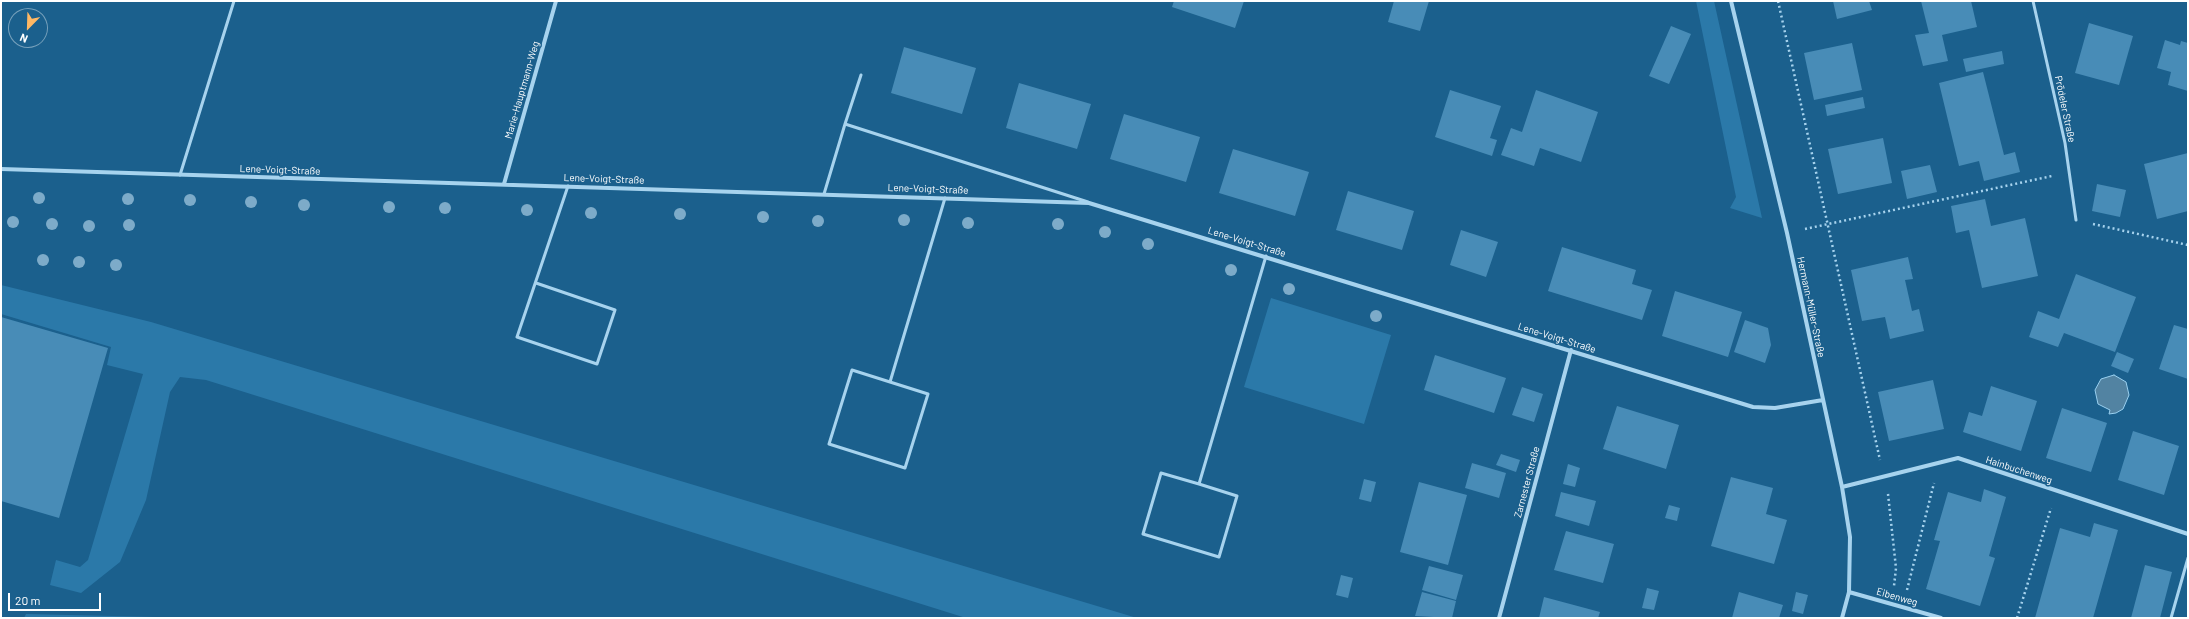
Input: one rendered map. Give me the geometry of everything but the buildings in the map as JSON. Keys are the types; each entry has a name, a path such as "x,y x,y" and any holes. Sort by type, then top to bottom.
{"street":[{"name":"Marie-Hauptmann-Weg","path":"504,184 556,1"},
{"name":"Hermann-Müller-Straße","path":"1731,1 1787,233 1842,487 1850,537 1849,592 1842,618"},
{"name":"Lene-Voigt-Straße","path":"1,169 1089,203 1266,256 1753,407 1775,408 1823,400"},
{"name":"Zarnester Straße","path":"1499,618 1571,350"},
{"name":"Hainbuchenweg","path":"1842,487 1958,458 2188,534"},
{"name":"Eibenweg","path":"1849,592 1941,618"}],"lane":[{"path":"180,175 234,1"},
{"name":"Prödeler Straße","path":"2033,1 2069,172 2076,220"},
{"path":"824,194 861,75"},
{"path":"845,124 1089,203"},
{"path":"536,283 615,310 597,364 517,337 568,186"},
{"path":"890,382 945,198"},
{"path":"1199,484 1266,256"},
{"path":"852,370 890,382 928,394 905,468 829,444 852,370"},
{"path":"1161,473 1199,484 1237,496 1219,557 1143,534 1161,473"},
{"path":"2171,618 2188,558"}],"path":[{"path":"1778,1 1888,494 1896,568 1892,604"},
{"path":"1787,233 2069,172"},
{"path":"2076,220 2188,245"},
{"path":"1902,607 1939,463"},
{"path":"2017,618 2057,490"}],"shaded area":[{"path":"1696,1 1714,1 1762,218 1730,208 1736,197"},
{"path":"1,285 151,322 1137,618 966,618 206,380 180,377 170,392 146,500 120,562 81,593 50,585 56,560 80,567 88,560 143,374 107,365 111,347 1,314"},
{"path":"1271,298 1391,335 1364,424 1244,387"},
{"path":"2114,375 2126,382 2129,395 2123,409 2116,413 2109,414 2110,410 2098,404 2095,390 2101,379"},
{"path":"26,614 156,617 160,618 24,618"}]}
